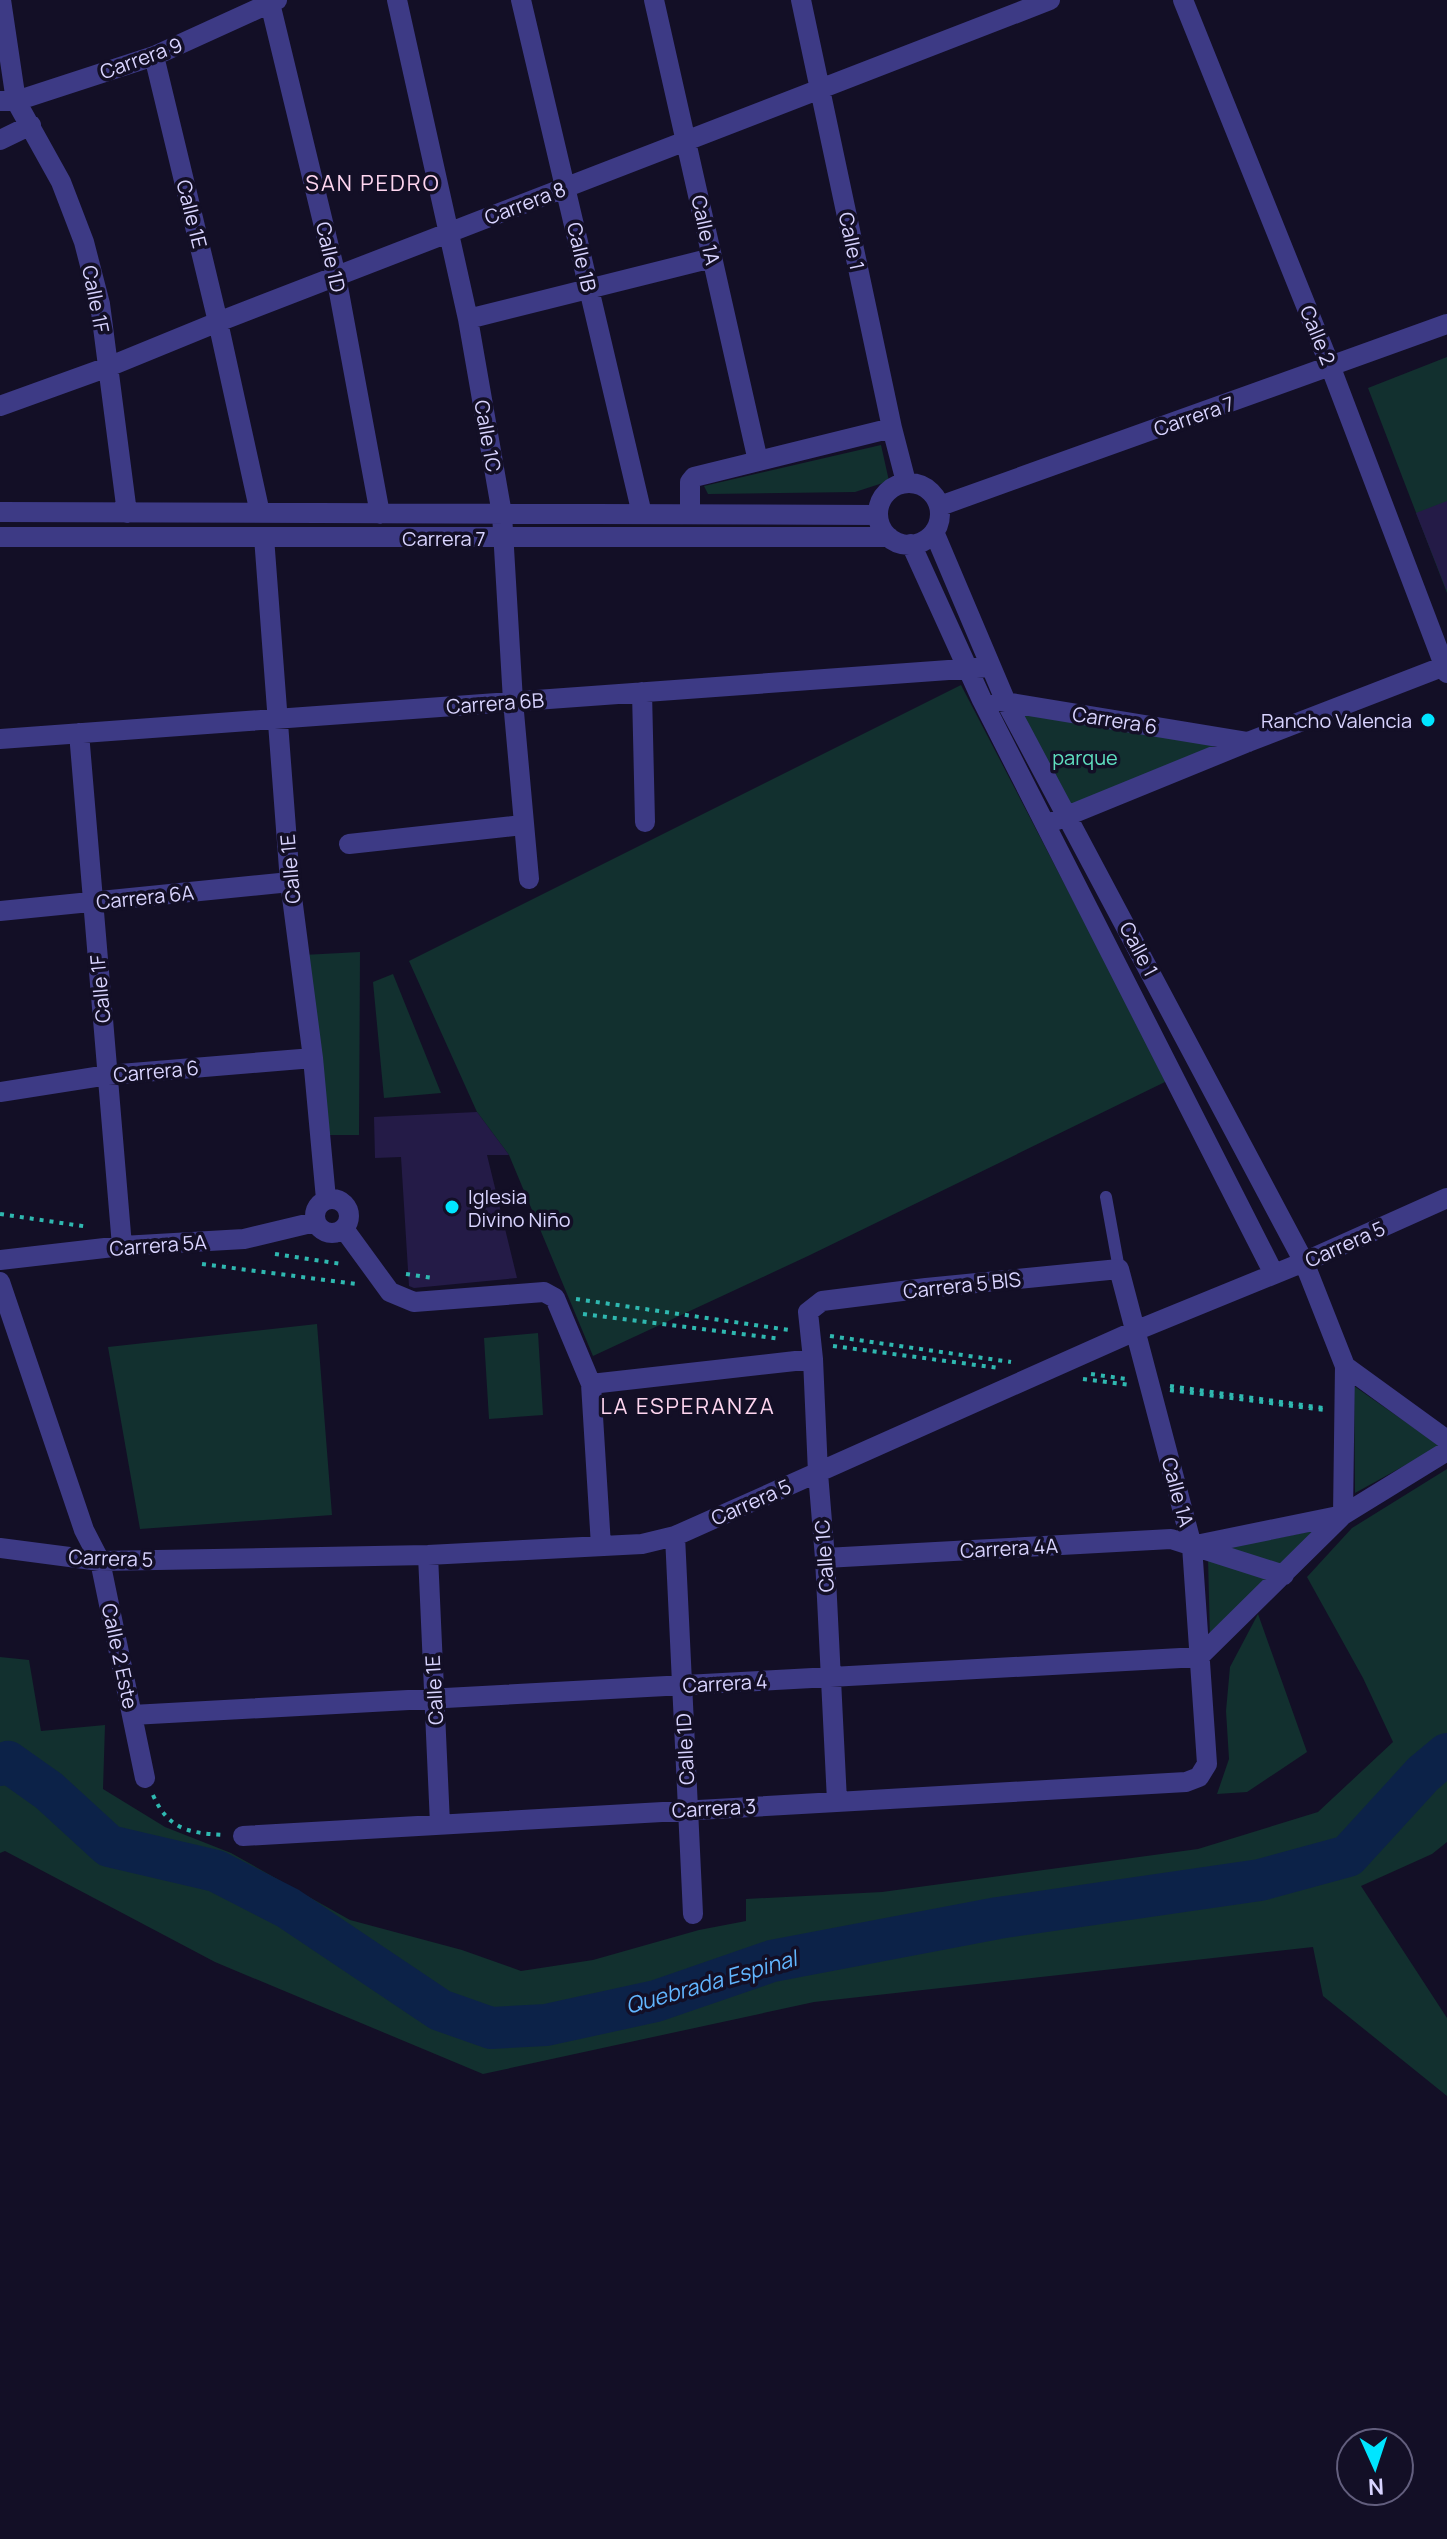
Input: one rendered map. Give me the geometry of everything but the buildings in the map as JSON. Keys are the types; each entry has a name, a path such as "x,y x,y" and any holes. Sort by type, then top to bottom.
{"street":[{"path":"1,0 8,101"},
{"name":"Calle 1C","path":"397,0 468,319 502,514 513,701 529,879"},
{"name":"Calle 1B","path":"521,0 642,514"},
{"name":"Calle 1A","path":"654,0 758,461"},
{"name":"Calle 1","path":"801,0 906,482"},
{"name":"Carrera 8","path":"0,406 108,367 1050,0"},
{"name":"Calle 2","path":"1183,0 1331,368 1446,668"},
{"name":"Carrera 9","path":"8,101 154,56 273,2"},
{"name":"Calle 1D","path":"273,2 336,276 380,514"},
{"name":"Calle 1E","path":"154,56 260,513"},
{"name":"Calle 1F","path":"8,101 31,125 61,182 84,242 100,304 127,513"},
{"path":"0,140 31,125"},
{"path":"468,319 712,258"},
{"name":"Carrera 7","path":"940,506 1447,324"},
{"path":"690,514 691,479 892,428"},
{"path":"906,482 921,485 933,493 940,506 940,520 934,532 924,541 911,544 899,543 889,537 881,527 878,515 885,494 906,482"},
{"name":"Carrera 7","path":"0,512 878,515"},
{"name":"Calle 1","path":"934,532 1006,702 1304,1262 1345,1366 1343,1515"},
{"name":"Carrera 7","path":"0,537 889,537"},
{"name":"Calle 1E","path":"264,537 290,882 313,1058 326,1199"},
{"name":"Calle 1","path":"911,544 982,700 1274,1274"},
{"name":"Carrera 6B","path":"0,739 990,667"},
{"path":"1046,823 1248,742 1446,668"},
{"path":"642,692 645,822"},
{"name":"Carrera 6","path":"982,700 1248,742"},
{"name":"Calle 1F","path":"79,733 122,1246"},
{"path":"349,844 523,825"},
{"name":"Carrera 6A","path":"0,911 290,882"},
{"name":"Carrera 6","path":"0,1092 108,1075 313,1058"},
{"name":"Carrera 5","path":"0,1548 100,1561 428,1555 642,1544 675,1536 1135,1331 1304,1262 1447,1198"},
{"path":"326,1199 338,1200 347,1208 349,1219 339,1232 322,1231 315,1222 315,1211 326,1199"},
{"name":"Carrera 5A","path":"0,1260 122,1246 244,1239 315,1222"},
{"path":"344,1229 390,1292 414,1302 544,1292 565,1303 591,1384 601,1546"},
{"name":"Calle 1A","path":"1119,1269 1192,1546 1207,1764 1199,1777 1186,1782"},
{"name":"Carrera 5 BIS","path":"808,1312 822,1301 1119,1269"},
{"name":"Calle 2 Este","path":"0,1282 84,1530 100,1561 145,1778"},
{"name":"Calle 1C","path":"808,1312 818,1352 818,1473 837,1801"},
{"path":"591,1384 818,1352"},
{"path":"1345,1366 1447,1440"},
{"path":"1199,1657 1343,1515 1447,1451"},
{"name":"Carrera 4A","path":"1192,1546 1343,1515"},
{"name":"Calle 1D","path":"675,1536 693,1914"},
{"name":"Carrera 4A","path":"825,1558 1171,1539 1284,1575"},
{"name":"Calle 1E","path":"428,1555 440,1824"},
{"name":"Carrera 4","path":"132,1715 1199,1657"},
{"name":"Carrera 3","path":"243,1836 1186,1782"}],"lane":[{"name":"Calle 1A","path":"1106,1197 1119,1269"}],"path":[{"path":"0,1214 95,1228"},
{"path":"269,1253 348,1265"},
{"path":"190,1263 364,1285"},
{"path":"395,1272 443,1279"},
{"path":"565,1303 791,1330"},
{"path":"565,1303 791,1341"},
{"path":"822,1335 1012,1363"},
{"path":"818,1352 1012,1370"},
{"path":"1075,1375 1139,1384"},
{"path":"1170,1388 1328,1410"},
{"path":"145,1778 155,1800 176,1827 209,1834 243,1836"}],"green space":[{"path":"1447,357 1447,593 1368,388"},
{"path":"881,445 889,481 855,492 708,494 704,486"},
{"path":"961,685 1167,1081 808,1256 593,1356 509,1155 477,1112 409,961"},
{"name":"parque","path":"1015,703 1220,744 1065,807"},
{"path":"360,952 359,1135 326,1135 303,955"},
{"path":"393,974 441,1093 384,1098 373,982"},
{"path":"317,1324 332,1515 140,1529 108,1347"},
{"path":"538,1333 543,1415 489,1419 484,1338"},
{"path":"1354,1386 1440,1446 1355,1493"},
{"path":"1447,1469 1447,1842 1432,1854 1361,1886 1447,2018 1447,2096 1323,1996 1313,1947 814,2002 483,2074 215,1962 5,1851 0,1853 0,1657 29,1660 41,1731 105,1725 103,1789 165,1827 231,1853 350,1920 462,1950 521,1971 593,1960 699,1930 746,1921 746,1899 882,1892 1198,1849 1318,1812 1393,1742 1363,1678 1307,1577 1352,1528"},
{"path":"1313,1531 1281,1565 1226,1548"},
{"path":"1208,1557 1271,1576 1210,1639"},
{"path":"1258,1614 1307,1752 1247,1792 1217,1794 1229,1759 1226,1711 1230,1667"}],"waterway":[{"name":"Quebrada Espinal","path":"0,1765 8,1762 49,1791 109,1846 216,1871 288,1908 440,2010 491,2028 546,2025 656,2001 772,1961 998,1918 1260,1880 1348,1856 1423,1774 1447,1754"}],"place":[{"name":"Rancho Valencia","path":"1428,720"},
{"name":"Iglesia Divino Niño","path":"452,1207"}],"district":[{"name":"SAN PEDRO","path":"373,183"},
{"name":"LA ESPERANZA","path":"688,1406"}]}
